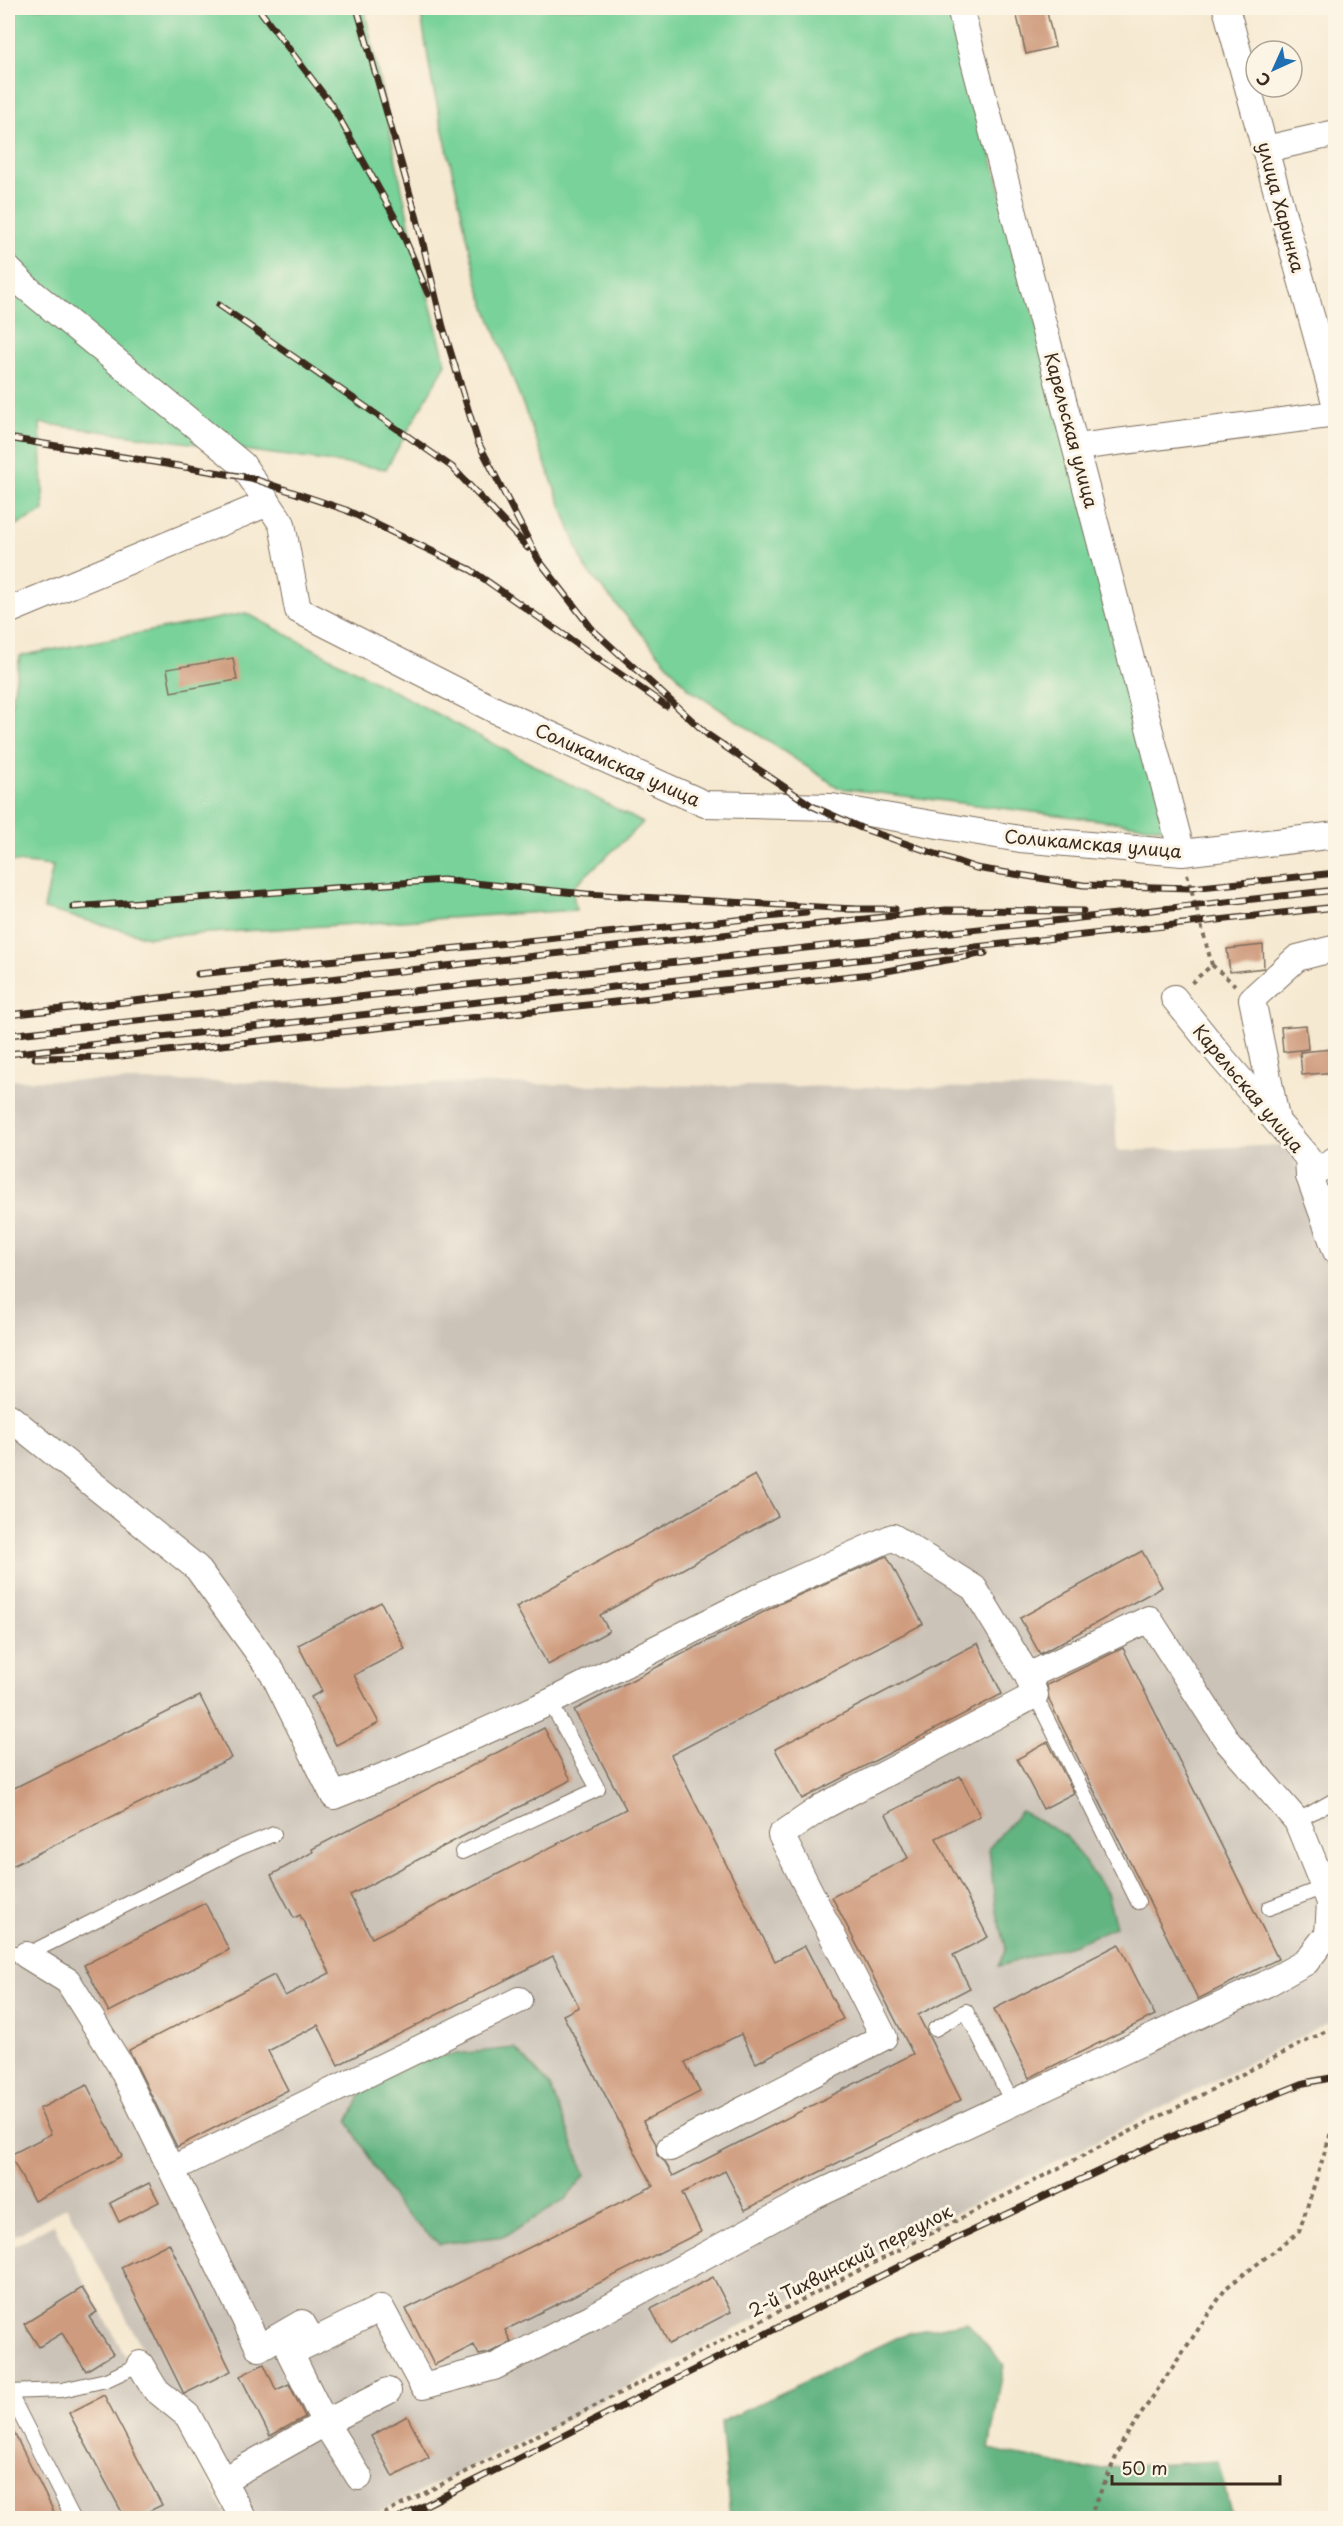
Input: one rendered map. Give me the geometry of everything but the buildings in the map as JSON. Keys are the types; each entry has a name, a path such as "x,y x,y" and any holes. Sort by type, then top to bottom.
{"street":[{"name":"Карельская улица","path":"960,8 1182,853"},
{"name":"улица Харинка","path":"1226,8 1335,406"},
{"path":"1266,149 1335,133"},
{"path":"8,269 27,288 242,464 268,503 8,611"},
{"path":"1077,447 1335,414"},
{"name":"Соликамская улица","path":"268,503 282,524 298,610 495,710 705,804 832,807 1020,839 1182,853 1335,835"},
{"path":"1276,1119 1252,999 1297,958 1335,948"},
{"name":"Карельская улица","path":"1174,998 1308,1158 1309,1176 1335,1251"},
{"path":"1309,1176 1335,1159"},
{"path":"8,1416 197,1568 273,1673 334,1796 399,1770 550,1702 758,1597 893,1537 974,1588 1032,1685"},
{"path":"358,2477 325,2423 290,2353 381,2308 423,2386 494,2367 592,2317 812,2197 1266,1984 1306,1962 1328,1934 1330,1902 1297,1821 1228,1742 1149,1619 822,1807 782,1835 884,2037 670,2148"},
{"path":"17,1954 68,1981 120,2065 259,2348 302,2323 313,2342"},
{"path":"171,2169 519,2000"},
{"path":"140,2364 155,2390 188,2416 243,2518"},
{"path":"223,2480 388,2391"}],"lane":[{"path":"1032,1685 1138,1902"},
{"path":"462,1852 598,1789 550,1702"},
{"path":"1297,1821 1335,1799"},
{"path":"17,1954 239,1848 274,1834"},
{"path":"1269,1908 1324,1887"},
{"path":"935,2029 966,2011 1012,2102"},
{"path":"73,2518 8,2392 62,2390 106,2380 140,2364"}],"path":[{"path":"1182,853 1212,966 1252,999"},
{"path":"1174,998 1212,966"},
{"name":"2-й Тихвинский переулок","path":"376,2518 1335,2026"},
{"path":"1089,2518 1123,2441 1226,2288 1299,2232 1331,2133 1335,2129"}],"shaded area":[{"path":"8,1080 1114,1089 1117,1151 1288,1145 1311,1197 1336,1269 1335,2019 907,2238 601,2401 368,2518 252,2518 163,2388 67,2206 15,2236 8,2221"},
{"path":"53,2224 148,2397 179,2424 228,2518 8,2518 8,2240 12,2247"}],"green space":[{"path":"8,8 364,8 410,227 446,364 386,469 40,423 44,511 8,529"},
{"path":"420,8 952,8 1171,829 839,788 689,689 585,568 479,289 432,82"},
{"path":"246,613 643,823 572,888 576,910 148,937 44,909 53,866 8,861 8,722 20,656"},
{"path":"1021,1811 1066,1836 1107,1893 1116,1926 1075,1944 999,1966 1006,1948 995,1904 989,1848"},
{"path":"515,2048 550,2086 585,2175 567,2198 505,2236 439,2244 398,2207 348,2122 364,2088 428,2057"},
{"path":"967,2322 1004,2365 989,2449 1083,2469 1218,2461 1232,2518 730,2518 721,2422 907,2333"}],"railway":[{"path":"258,8 333,107 399,225 428,294"},
{"path":"357,8 417,219 443,327 478,442 538,559 592,629 708,735 812,806 861,828 976,868 1083,885 1191,888 1336,873"},
{"path":"219,305 452,467 528,548"},
{"path":"8,438 251,478 346,510 471,570 666,706"},
{"path":"73,907 443,880 586,894 854,909"},
{"path":"8,1035 1336,890"},
{"path":"8,1054 1336,907"},
{"path":"847,909 895,909"},
{"path":"8,1015 946,910 1083,911"},
{"path":"198,974 806,913"},
{"path":"35,1058 112,1057 870,974 985,953"},
{"path":"400,2518 948,2242 1182,2132 1304,2083 1336,2077"}]}
